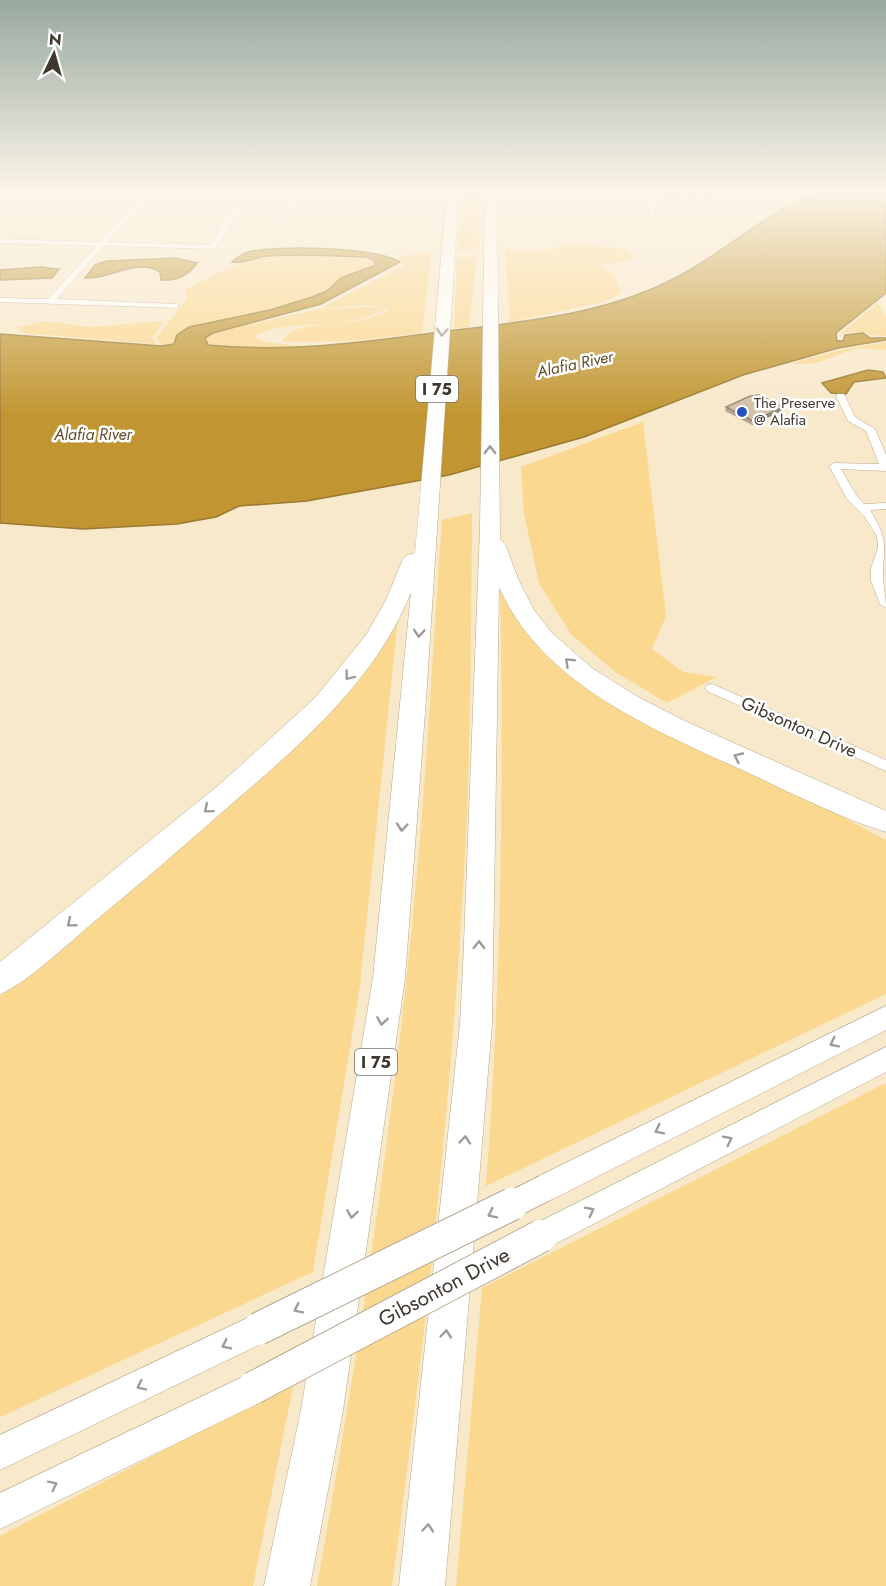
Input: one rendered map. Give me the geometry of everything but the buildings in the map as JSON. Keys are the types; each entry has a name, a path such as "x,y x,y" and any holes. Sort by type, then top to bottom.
{"highway":[{"name":"I 75","path":"287,1586 322,1410 389,978 414,699 448,267"},
{"path":"422,1586 476,1024 490,519 492,267"},
{"path":"490,519 507,579 526,616 579,672 624,702 790,782 886,822"},
{"path":"0,980 117,886 294,736 333,696 385,625 402,594 426,529"},
{"path":"790,782 886,835"}],"main road":[{"path":"0,1453 545,1188 886,1017"},
{"name":"Gibsonton Drive","path":"0,1511 253,1388 541,1236 886,1059"}],"street":[{"path":"50,302 83,267"},
{"path":"1,300 175,306"},
{"path":"841,396 851,419 870,429 886,468 834,466 851,497 883,536 884,548 877,568 877,581 886,604"},
{"path":"861,507 886,506"},
{"name":"Gibsonton Drive","path":"712,688 886,766"}],"shaded area":[{"path":"232,267 371,267 341,278 327,291 312,297 163,346 156,338 188,298 185,290"},
{"path":"401,267 430,267 422,333 352,341 282,342 287,335 302,328 359,321 391,309 368,305 321,308"},
{"path":"457,267 476,267 469,327 454,328"},
{"path":"506,267 603,267 614,274 621,292 608,301 510,322"},
{"path":"878,303 886,317 886,336 848,332 842,333 840,337 840,334"},
{"path":"388,308 368,317 348,322 273,329 254,337 266,342 318,348 249,349 208,345 205,338 213,333 319,309"},
{"path":"45,321 89,327 164,321 152,338 156,344 23,333 17,328"},
{"path":"886,342 886,350 857,349 811,364 793,363 840,350"},
{"path":"643,422 666,616 652,649 683,672 717,677 667,703 615,672 571,634 539,583 524,514 521,467"},
{"path":"472,513 468,785 458,964 435,1231 392,1586 317,1586 363,1307 401,1026 420,838 442,520"},
{"path":"506,589 549,647 788,788 886,840 886,994 486,1186 495,1037 500,888 502,739 500,590"},
{"path":"398,618 360,986 313,1272 0,1417 0,996 161,866"},
{"path":"886,1083 886,1586 456,1586 482,1288"},
{"path":"294,1382 253,1586 0,1586 0,1536"}],"water":[{"path":"40,267 59,269 52,278 0,280 0,270"},
{"path":"93,267 142,267 94,278 85,278"},
{"path":"142,267 193,267 182,277 172,280 161,280 160,272"},
{"name":"Alafia River","path":"371,267 391,267 321,304 213,333 205,338 208,345 238,347 328,345 559,316 640,294 694,267 886,267 886,293 836,333 837,341 843,341 845,335 863,333 870,338 886,338 886,340 838,348 743,375 584,437 449,475 307,501 239,506 216,517 177,524 83,529 0,523 0,334 162,346 174,344 177,335 189,327 270,310 327,291 341,278"},
{"path":"868,370 883,372 886,378 854,382 846,394 831,393 822,383"}],"place":[{"name":"The Preserve @ Alafia","path":"742,412"}]}
